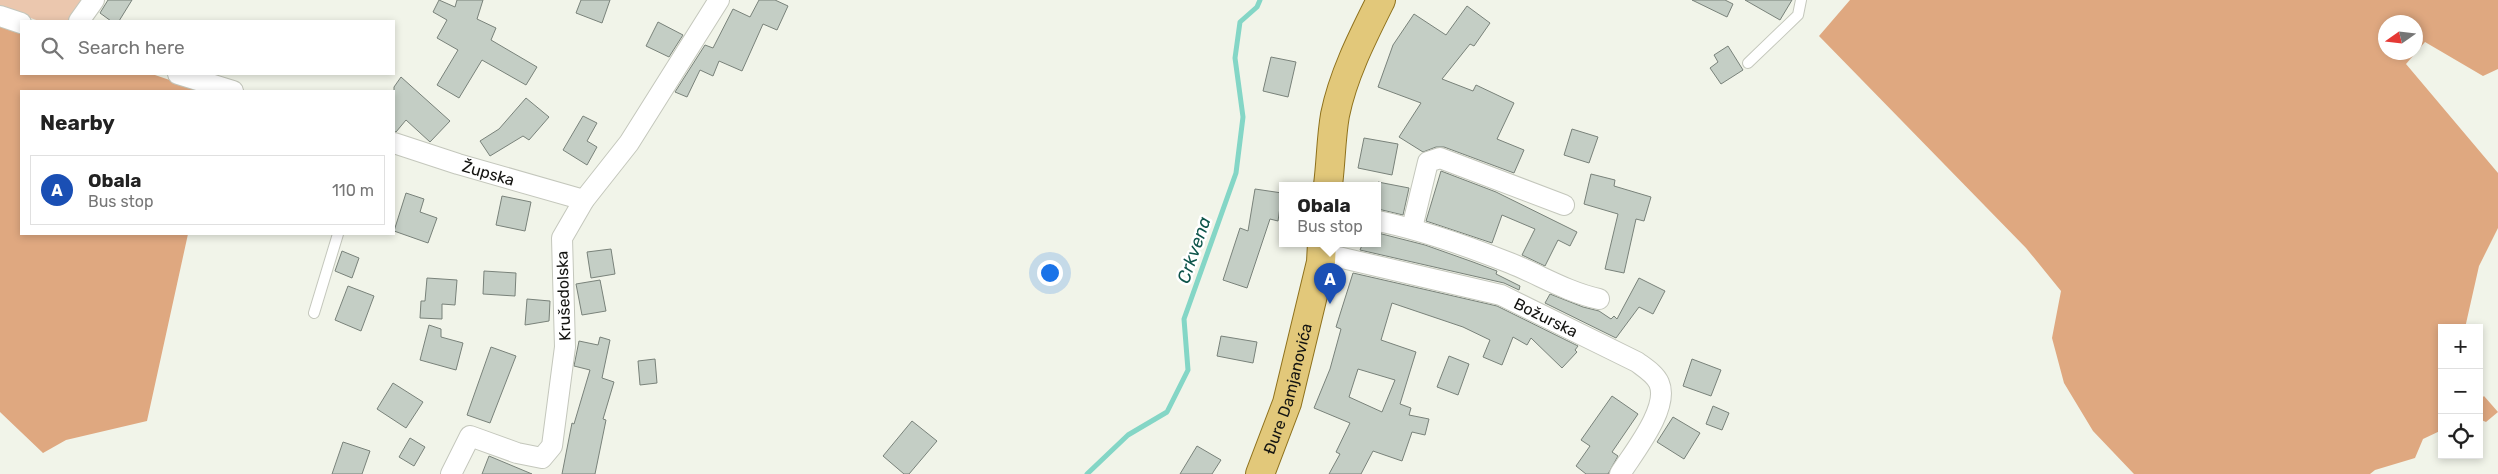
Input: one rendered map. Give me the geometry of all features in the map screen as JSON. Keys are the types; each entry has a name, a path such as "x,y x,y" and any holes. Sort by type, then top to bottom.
{"main road":[{"path":"1328,182 1335,115 1358,48 1381,0"},
{"name":"Đure Damjanovića","path":"1260,474 1287,403 1322,248"}],"street":[{"path":"80,20 94,0"},
{"name":"Krušedolska","path":"452,474 470,436 517,452 542,458 552,446 565,347 562,238 584,200 629,143 719,0"},
{"path":"0,16 20,23"},
{"path":"181,75 230,90"},
{"name":"Župska","path":"395,143 458,164 584,200"},
{"path":"1412,228 1428,162 1440,158 1564,206"},
{"path":"1381,222 1412,228 1511,263 1581,295 1599,299"},
{"name":"Božurska","path":"1322,248 1501,295 1637,362 1654,376 1661,390 1661,400 1658,413 1620,474"}],"lane":[{"path":"1748,63 1798,14 1801,0"},
{"path":"314,314 338,235"}],"shaded area":[{"path":"0,0 88,0 74,20 36,20 0,7"},
{"path":"1850,0 2498,0 2498,69 2483,76 2425,42 2423,44 2423,15 2378,15 2378,60 2409,60 2406,64 2498,173 2498,228 2479,266 2466,324 2438,324 2438,432 2423,439 2415,458 2375,470 2370,474 2134,474 2093,431 2064,383 2052,338 2061,291 2026,248 1819,36"},
{"path":"0,21 20,28 20,75 155,75 199,90 20,90 20,235 188,235 147,421 66,440 43,453 0,412"},
{"path":"2483,397 2498,412 2486,422 2483,421"}],"building":[{"path":"108,0 132,0 120,20 110,20 100,13"},
{"path":"439,0 455,7 457,0 483,0 477,19 496,28 491,40 537,67 526,85 482,60 459,98 437,85 458,50 437,38 447,20 433,12"},
{"path":"581,0 610,0 602,23 576,13"},
{"path":"759,0 775,0 788,6 777,30 763,24 742,71 719,61 713,76 700,70 687,97 675,92 705,45 713,48 733,9 750,17"},
{"path":"1692,0 1725,0 1733,4 1727,17"},
{"path":"1745,0 1792,0 1780,20"},
{"path":"1467,6 1490,23 1474,46 1470,44 1442,79 1473,91 1476,85 1514,103 1497,139 1524,150 1514,173 1444,147 1436,147 1423,152 1399,137 1421,103 1378,87 1393,45 1414,14 1446,35"},
{"path":"658,22 683,35 669,57 646,46"},
{"path":"1728,46 1743,70 1721,84 1710,68 1718,62 1714,55"},
{"path":"1271,57 1296,62 1288,97 1263,91"},
{"path":"401,77 450,121 430,142 406,120 395,132 394,87"},
{"path":"526,98 549,117 529,140 523,136 490,156 480,141 499,129"},
{"path":"583,116 597,123 587,141 597,147 587,165 563,150"},
{"path":"1572,129 1598,137 1589,163 1564,155"},
{"path":"1364,138 1398,144 1392,175 1358,168"},
{"path":"1441,171 1496,192 1577,232 1570,246 1558,240 1545,266 1522,255 1535,229 1502,215 1492,243 1426,221"},
{"path":"1591,174 1615,180 1614,186 1651,197 1644,221 1636,219 1624,273 1605,269 1618,214 1584,204"},
{"path":"1381,183 1409,188 1403,215 1381,210"},
{"path":"1255,189 1279,193 1278,221 1270,219 1247,288 1223,280 1240,228 1248,231"},
{"path":"406,193 424,199 420,212 437,218 428,243 395,231"},
{"path":"502,196 531,202 525,231 496,225"},
{"path":"1381,234 1425,245 1497,271 1496,274 1520,286 1519,290 1504,283 1360,250 1361,247 1381,247"},
{"path":"611,249 615,274 591,278 587,252"},
{"path":"342,251 359,258 352,278 335,271"},
{"path":"484,271 516,273 515,296 483,294"},
{"path":"1353,273 1497,306 1578,346 1575,350 1577,352 1562,368 1531,338 1527,345 1513,337 1502,365 1483,357 1490,340 1463,327 1392,303 1381,340 1416,352 1400,404 1411,408 1409,415 1429,419 1425,435 1412,432 1402,461 1373,451 1361,474 1329,474 1340,454 1336,452 1350,423 1314,408 1330,369 1341,329 1336,327","holes":["1358,369 1395,380 1382,412 1349,397"]},
{"path":"427,278 457,280 455,305 442,304 442,319 420,318 421,301 425,301"},
{"path":"1639,278 1665,291 1653,314 1639,307 1616,338 1545,303 1550,294 1599,311 1611,319 1614,316 1617,319"},
{"path":"600,280 606,311 582,315 576,284"},
{"path":"348,286 374,296 361,331 335,320"},
{"path":"527,299 550,301 549,321 525,325"},
{"path":"429,325 441,329 441,337 463,343 456,370 420,360"},
{"path":"1221,336 1257,342 1253,363 1217,356"},
{"path":"600,337 610,340 602,378 614,382 603,419 606,420 595,474 562,474 572,423 574,424 590,370 574,366 579,341 598,345"},
{"path":"491,347 516,356 490,423 467,415"},
{"path":"1449,356 1469,364 1458,395 1437,387"},
{"path":"655,359 657,383 640,385 638,361"},
{"path":"1692,359 1721,370 1711,396 1683,386"},
{"path":"393,383 423,402 406,428 377,409"},
{"path":"1612,396 1638,414 1612,452 1618,456 1608,474 1586,474 1576,466 1590,446 1581,440"},
{"path":"1713,406 1729,413 1722,430 1706,424"},
{"path":"1673,417 1700,433 1684,459 1657,442"},
{"path":"912,421 937,441 909,474 904,474 883,456"},
{"path":"410,438 425,447 414,466 399,457"},
{"path":"343,442 370,451 362,474 332,474"},
{"path":"1197,446 1221,460 1212,474 1180,474"},
{"path":"489,456 532,474 482,474"}],"waterway":[{"name":"Crkvena","path":"1087,474 1128,435 1167,412 1188,370 1184,319 1236,173 1243,117 1235,58 1240,22 1257,7 1260,0"}],"place":[{"name":"Obala","path":"1330,304"}]}
